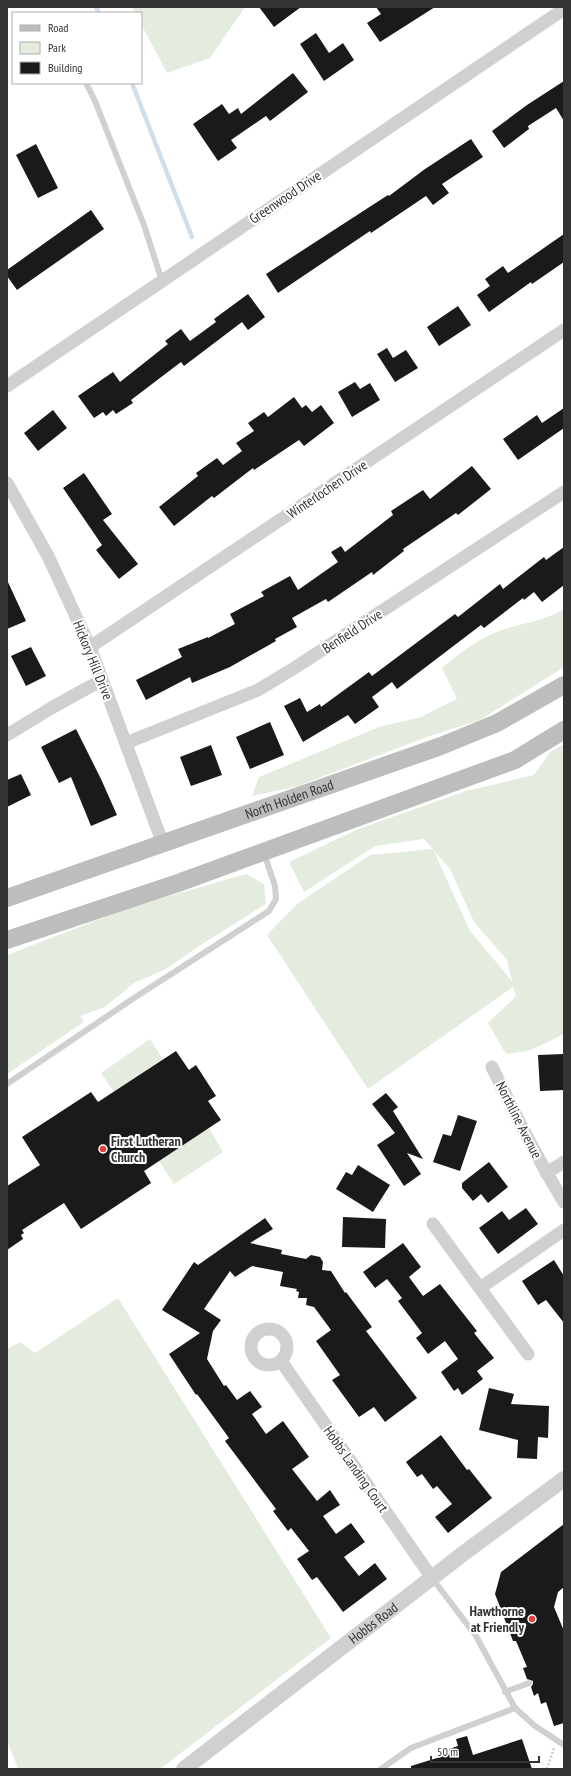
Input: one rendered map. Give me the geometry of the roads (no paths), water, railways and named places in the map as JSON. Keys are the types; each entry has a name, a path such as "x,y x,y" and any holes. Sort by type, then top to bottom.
{"main road":[{"name":"North Holden Road","path":"7,898 441,746 497,723 564,685"},
{"path":"7,940 178,883 515,760 564,730"}],"street":[{"name":"Greenwood Drive","path":"7,386 564,9"},
{"name":"Winterlochen Drive","path":"90,647 564,330"},
{"name":"Hickory Hill Drive","path":"7,483 48,556 90,647 163,844"},
{"name":"Benfield Drive","path":"126,743 264,686 296,667 564,492"},
{"path":"7,735 102,680"},
{"name":"Northline Avenue","path":"492,1067 546,1173 564,1202"},
{"name":"Northline Avenue","path":"546,1173 564,1162"},
{"path":"432,1224 528,1354"},
{"path":"480,1288 564,1230"},
{"name":"Hobbs Landing Court","path":"281,1361 432,1578"},
{"name":"Hobbs Road","path":"184,1769 432,1578 564,1479"}],"lane":[{"path":"86,84 95,101 141,218 162,281"},
{"path":"7,1084 134,998 270,911 276,899 275,886 264,851"},
{"path":"432,1578 476,1636 515,1708 535,1726 564,1745"},
{"path":"505,1692 529,1683"},
{"path":"381,1769 411,1748 515,1708"}],"waterway":[{"path":"96,7 98,12"},
{"path":"132,84 192,237"}],"place":[{"name":"First Lutheran Church","path":"103,1149"},
{"name":"Hawthorne at Friendly","path":"532,1619"}]}
